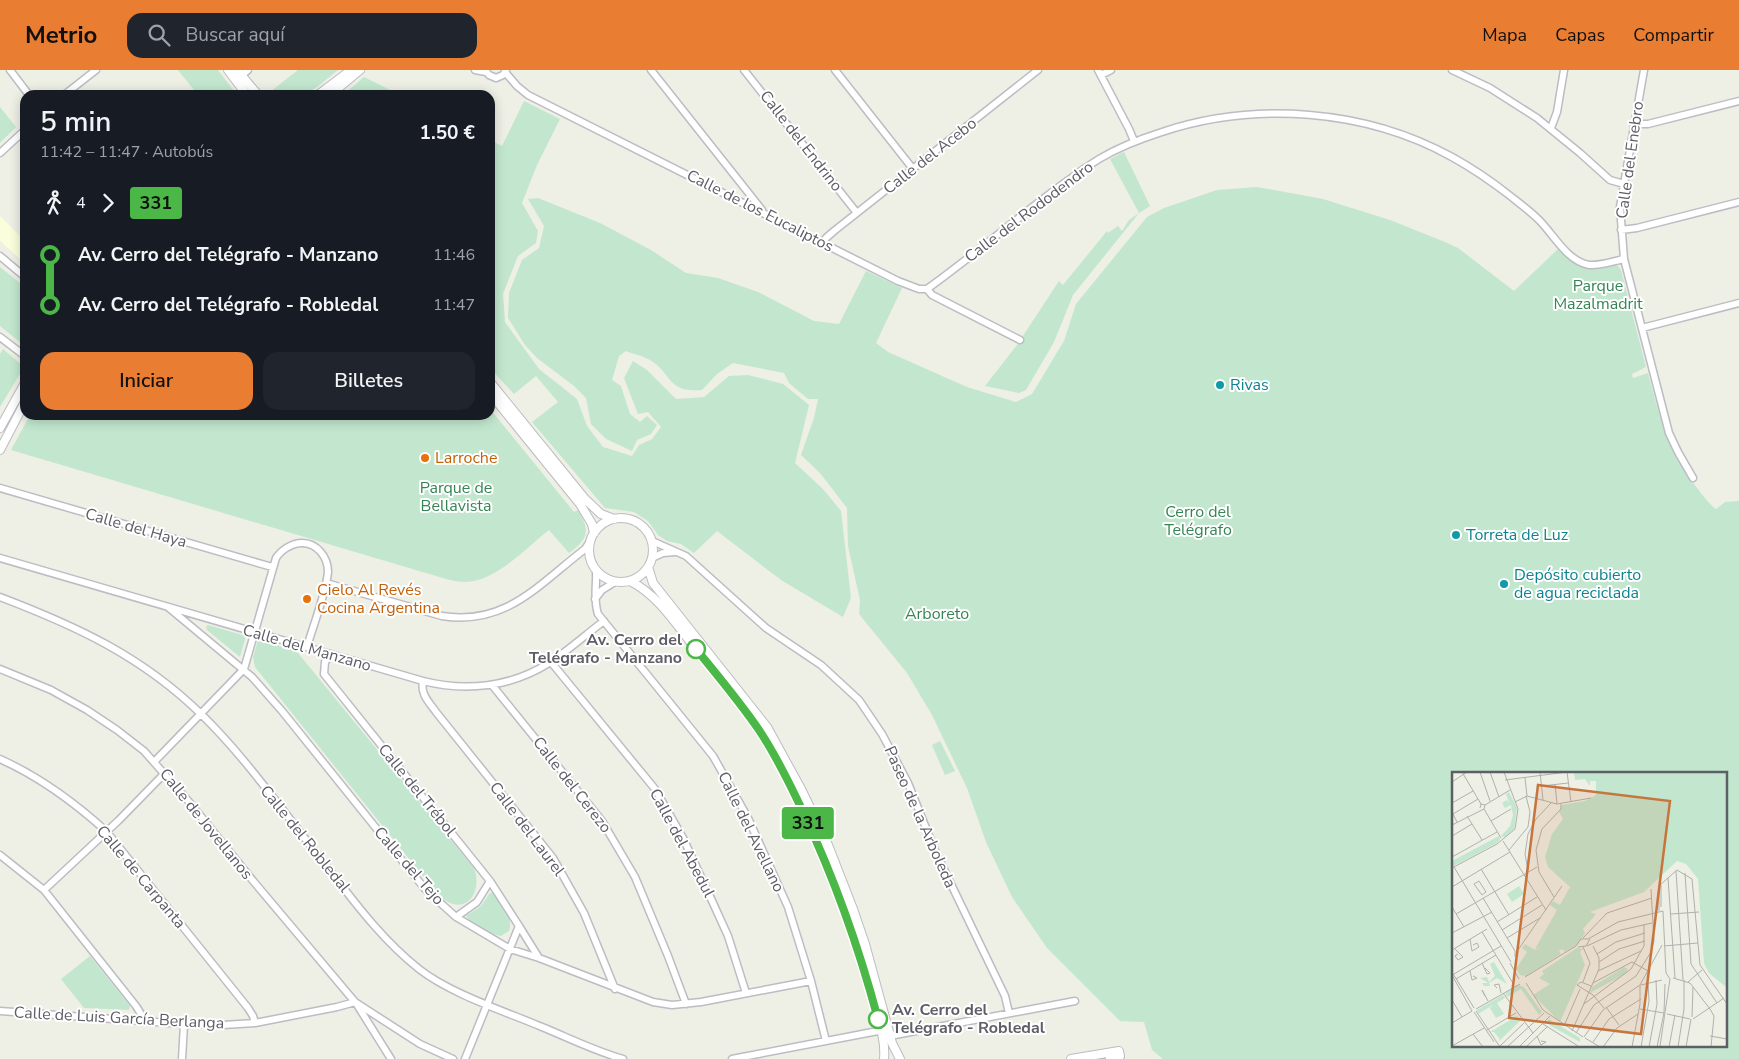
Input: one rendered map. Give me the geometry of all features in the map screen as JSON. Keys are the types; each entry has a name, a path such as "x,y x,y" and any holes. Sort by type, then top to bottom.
{"street":[{"path":"10,70 25,90"},
{"path":"70,90 96,70"},
{"path":"228,70 243,90"},
{"path":"248,70 239,73 254,90"},
{"path":"325,90 351,70"},
{"path":"336,90 360,70"},
{"path":"475,70 486,71 488,75 496,78 506,71"},
{"path":"651,70 764,213"},
{"name":"Calle del Endrino","path":"744,70 858,212"},
{"path":"835,70 913,169"},
{"name":"Calle del Acebo","path":"823,243 826,238 858,212 1038,70"},
{"path":"1111,70 1100,73 1134,142"},
{"path":"1452,70 1490,88 1537,118 1610,180 1624,184"},
{"path":"1551,128 1557,112 1564,70"},
{"name":"Calle del Enebro","path":"1644,70 1620,207 1624,259 1669,432 1693,478"},
{"name":"Calle de los Eucaliptos","path":"506,71 517,86 528,95 898,281 919,289 927,289 932,295 1020,340"},
{"path":"1634,124 1648,124 1738,101 1739,109"},
{"name":"Calle del Rododendro","path":"927,289 1048,194 1099,159 1134,142 1183,125 1258,113 1319,115 1395,132 1416,140 1452,156 1482,176 1540,220 1572,257 1581,263 1592,265 1624,259"},
{"path":"0,153 20,135"},
{"path":"744,203 748,200 749,193"},
{"path":"1621,230 1637,228 1739,202"},
{"path":"0,256 20,272"},
{"path":"1642,328 1739,303"},
{"path":"0,337 20,352"},
{"path":"495,388 585,499 601,514 614,519"},
{"path":"0,428 20,392"},
{"path":"495,399 580,504 592,524 589,551 591,562 601,575 615,582"},
{"path":"0,450 20,412"},
{"name":"Calle del Haya","path":"0,488 272,568"},
{"path":"326,583 442,616 459,619 493,614 524,598 585,549 592,537 606,522 626,518 637,522 646,530 652,541 652,558 648,567 640,576 630,581 615,582 602,590 594,600"},
{"name":"Paseo de la Arboleda","path":"652,541 679,552 693,562 766,628 821,665 859,700 882,734 908,783 936,853 1005,996 1009,1013"},
{"path":"154,762 244,669 272,568 280,551 292,545 302,543 314,546 326,559 328,570 307,648"},
{"path":"652,558 663,553 679,552"},
{"name":"Calle del Manzano","path":"0,558 423,681 455,687 492,685 522,677 551,662 604,621"},
{"path":"648,567 653,583 767,727 801,789 828,845 853,909 865,944 895,1050 900,1059"},
{"path":"594,600 597,580 596,570"},
{"path":"630,581 652,595 676,624 742,706 775,757 794,793 834,880 857,946 881,1032 884,1059"},
{"name":"Calle del Robledal","path":"0,597 54,617 116,649 144,667 201,714 231,746 386,940 420,970 453,989 487,1005 623,1059"},
{"name":"Calle del Avellano","path":"594,600 598,614 712,756 748,818 788,907 811,981 826,1041"},
{"name":"Calle del Tejo","path":"168,608 252,676 425,889 456,917 510,949 539,958 615,989 653,1002 672,1005 811,981"},
{"name":"Calle del Trébol","path":"331,654 325,662 324,674 490,881 539,958"},
{"name":"Calle del Abedul","path":"551,662 655,789 683,838 728,936 746,993"},
{"name":"Calle de Jovellanos","path":"0,669 51,690 87,710 117,730 165,773 355,1002 420,1044 453,1059"},
{"name":"Calle del Laurel","path":"423,681 423,695 553,858 584,913 615,989"},
{"name":"Calle del Cerezo","path":"492,685 602,821 635,877 686,1004"},
{"name":"Calle de Carpanta","path":"0,759 46,783 80,807 106,831 245,1005 253,1016 254,1023"},
{"path":"44,890 165,773"},
{"path":"0,855 44,890 136,1006 141,1014 141,1020"},
{"path":"456,917 477,902 490,881"},
{"path":"465,1059 519,926"},
{"path":"732,1059 881,1032 891,1035 1075,1001"},
{"path":"355,1002 391,1059"},
{"name":"Calle de Luis García Berlanga","path":"0,1011 223,1025 254,1023 355,1002"},
{"path":"371,1025 380,1018"},
{"path":"182,1059 184,1024"},
{"path":"1072,1059 1119,1051 1120,1056 1112,1059"}],"shaded area":[{"path":"0,216 20,236 20,259 0,241"}],"green space":[{"path":"178,70 218,70 233,90 194,90"},
{"path":"298,70 338,70 312,90 272,90"},
{"path":"364,77 390,90 349,90"},
{"path":"524,101 560,119 537,165 522,203 538,231 536,243 518,256 503,294 505,322 539,369 577,399 587,426 603,447 632,456 639,445 652,439 661,427 648,412 638,414 624,378 633,361 647,370 676,399 704,397 729,376 748,375 783,384 809,405 795,463 823,489 841,511 851,598 843,617 781,580 717,531 694,553 681,544 667,541 658,535 648,521 634,512 605,508 532,422 558,402 536,376 514,394 495,373 495,142 502,146"},
{"path":"0,107 16,127 0,143"},
{"path":"1124,152 1150,206 1139,213 1110,159"},
{"path":"1257,187 1323,199 1390,220 1458,248 1514,291 1558,249 1584,268 1590,269 1615,265 1621,270 1646,367 1632,374 1633,378 1648,373 1661,420 1672,448 1679,462 1706,500 1716,509 1725,502 1739,501 1739,1059 1163,1059 1152,1050 1144,1022 1120,1021 1047,948 1012,897 986,842 967,788 932,715 907,673 859,614 860,600 848,546 847,508 820,473 801,455 814,418 818,399 808,399 789,383 784,373 733,363 717,374 702,390 681,388 675,385 656,364 626,351 619,356 612,380 621,386 630,414 640,422 647,416 657,425 651,434 637,440 632,451 606,439 591,424 586,398 574,386 537,358 525,345 508,318 509,293 522,260 539,248 544,226 528,199 538,198 600,223 651,250 686,273 718,278 758,292 814,321 839,324 866,271 902,288 876,343 888,352 967,387 1016,402 1032,394 1064,341 1076,304 1147,217 1164,208 1217,190"},
{"path":"1139,213 1073,295 1054,342 1026,390 1019,393 985,386 1017,345 1059,281 1063,285 1107,231 1108,233 1118,226 1122,231 1129,220"},
{"path":"0,267 20,283 20,342 0,326"},
{"path":"3,349 20,364 20,374 0,407 0,354"},
{"name":"Parque de Bellavista","path":"495,415 574,512 578,510 586,529 586,534 581,543 569,553 549,530 511,562 489,576 467,582 455,581 11,450 27,420 495,420"},
{"path":"208,625 246,636 240,657 207,630 206,627"},
{"path":"258,640 298,653 474,868 476,876 475,890 468,901 456,905 448,902 430,885 255,667 253,657"},
{"path":"940,741 955,771 945,775 932,745"},
{"path":"490,893 493,893 501,903 509,917 509,931 501,936 482,929 466,916 481,906"},
{"path":"90,956 130,1006 129,1010 84,1008 61,979"}],"bus line":[{"name":"331","path":"696,649 742,706 760,732 794,793 834,880 846,912 878,1019"}],"place":[{"name":"Rivas","path":"1220,385"},
{"name":"Larroche","path":"425,458"},
{"name":"Torreta de Luz","path":"1456,535"},
{"name":"Depósito cubierto de agua reciclada","path":"1504,584"},
{"name":"Cielo Al Revés Cocina Argentina","path":"307,599"},
{"name":"Av. Cerro del Telégrafo - Manzano","path":"696,649"},
{"name":"Av. Cerro del Telégrafo - Robledal","path":"878,1019"}],"park label":[{"name":"Parque Mazalmadrit","path":"1598,295"},
{"name":"Cerro del Telégrafo","path":"1198,521"},
{"name":"Arboreto","path":"937,614"}]}
